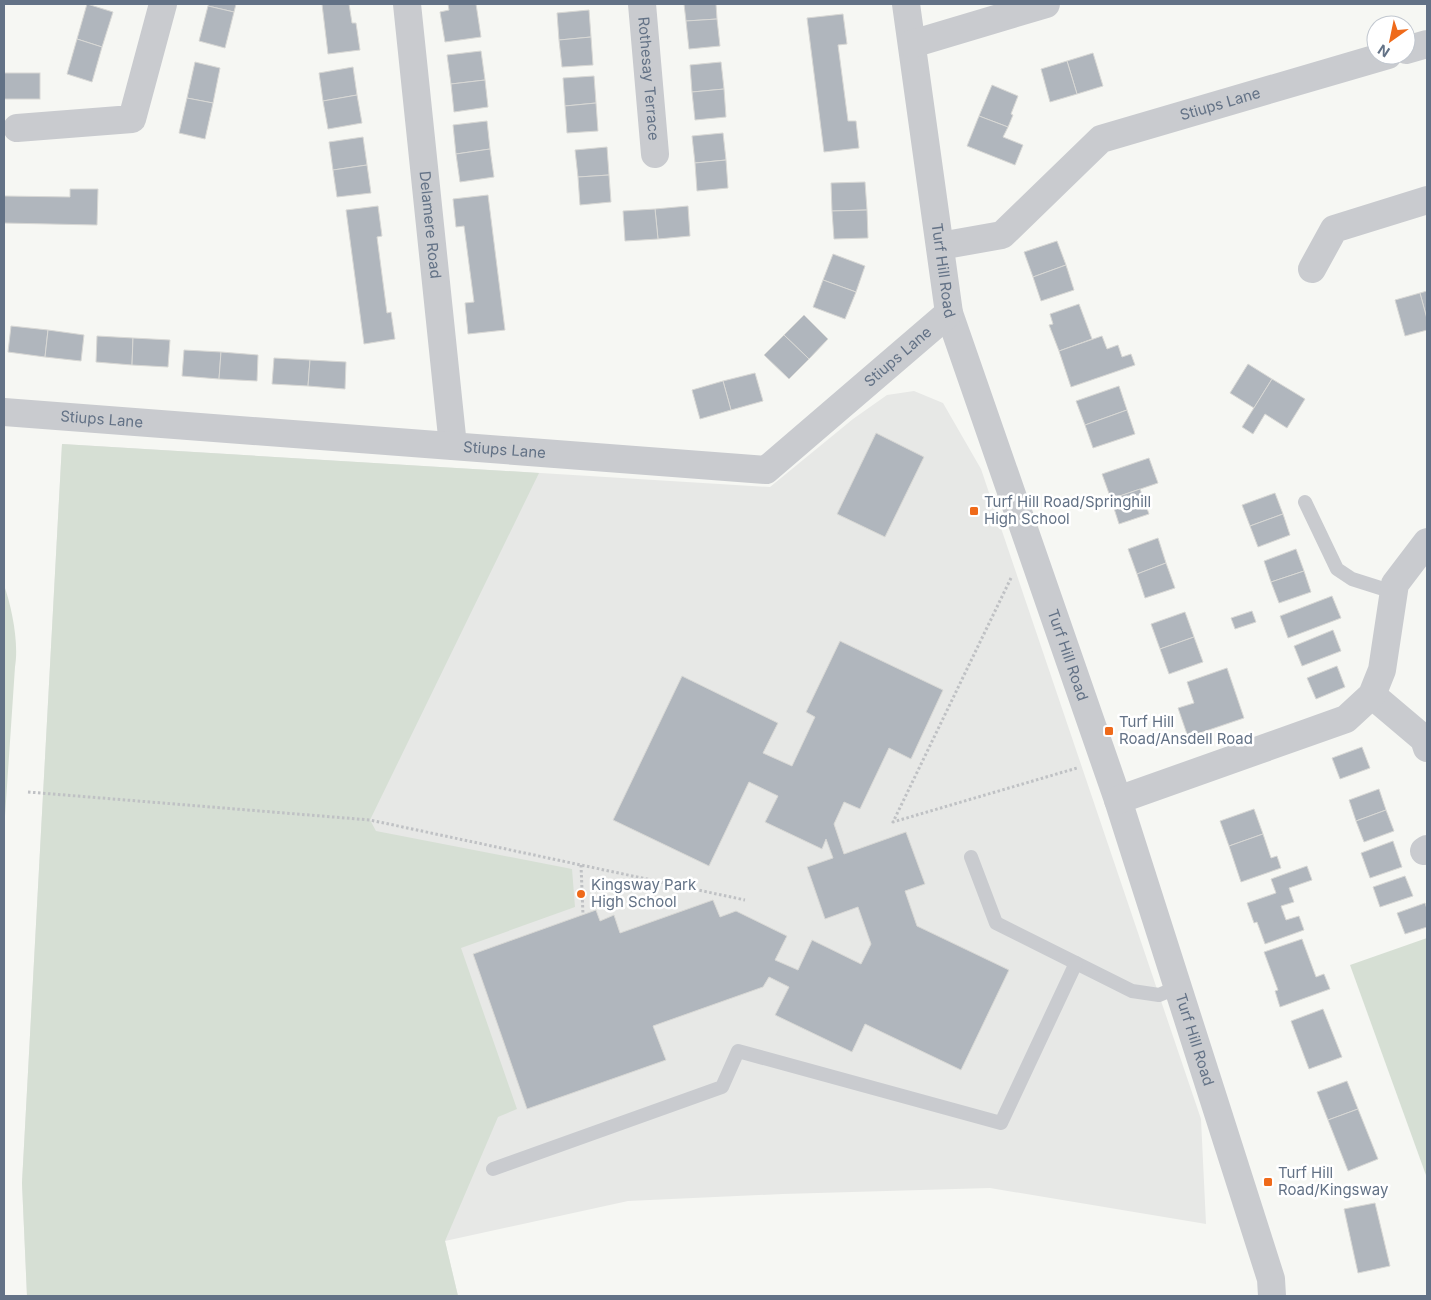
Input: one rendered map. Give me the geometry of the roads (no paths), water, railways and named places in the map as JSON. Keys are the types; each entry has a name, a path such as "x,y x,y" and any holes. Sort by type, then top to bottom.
{"street":[{"path":"17,128 132,119 163,4"},
{"name":"Delamere Road","path":"407,4 453,446"},
{"name":"Rothesay Terrace","path":"642,4 655,154"},
{"name":"Turf Hill Road","path":"906,4 949,313 1118,800 1271,1279 1272,1296"},
{"path":"912,44 1046,4"},
{"name":"Stiups Lane","path":"940,246 1002,235 1101,139 1366,61"},
{"path":"1312,269 1334,229 1427,200"},
{"name":"Stiups Lane","path":"4,412 766,470 949,313"},
{"path":"1118,800 1346,720 1372,694 1382,670 1394,584 1427,542"},
{"path":"1372,694 1424,739 1427,748"}],"lane":[{"path":"1305,502 1337,569 1352,579 1394,592"},
{"path":"971,857 996,923 1132,991 1159,995 1178,987"},
{"path":"493,1169 722,1087 738,1051 1001,1122 1076,963"}],"place":[{"name":"Turf Hill Road/Springhill High School","path":"974,511"},
{"name":"Turf Hill Road/Ansdell Road","path":"1109,731"},
{"name":"Kingsway Park High School","path":"581,894"},
{"name":"Turf Hill Road/Kingsway","path":"1268,1182"}]}
